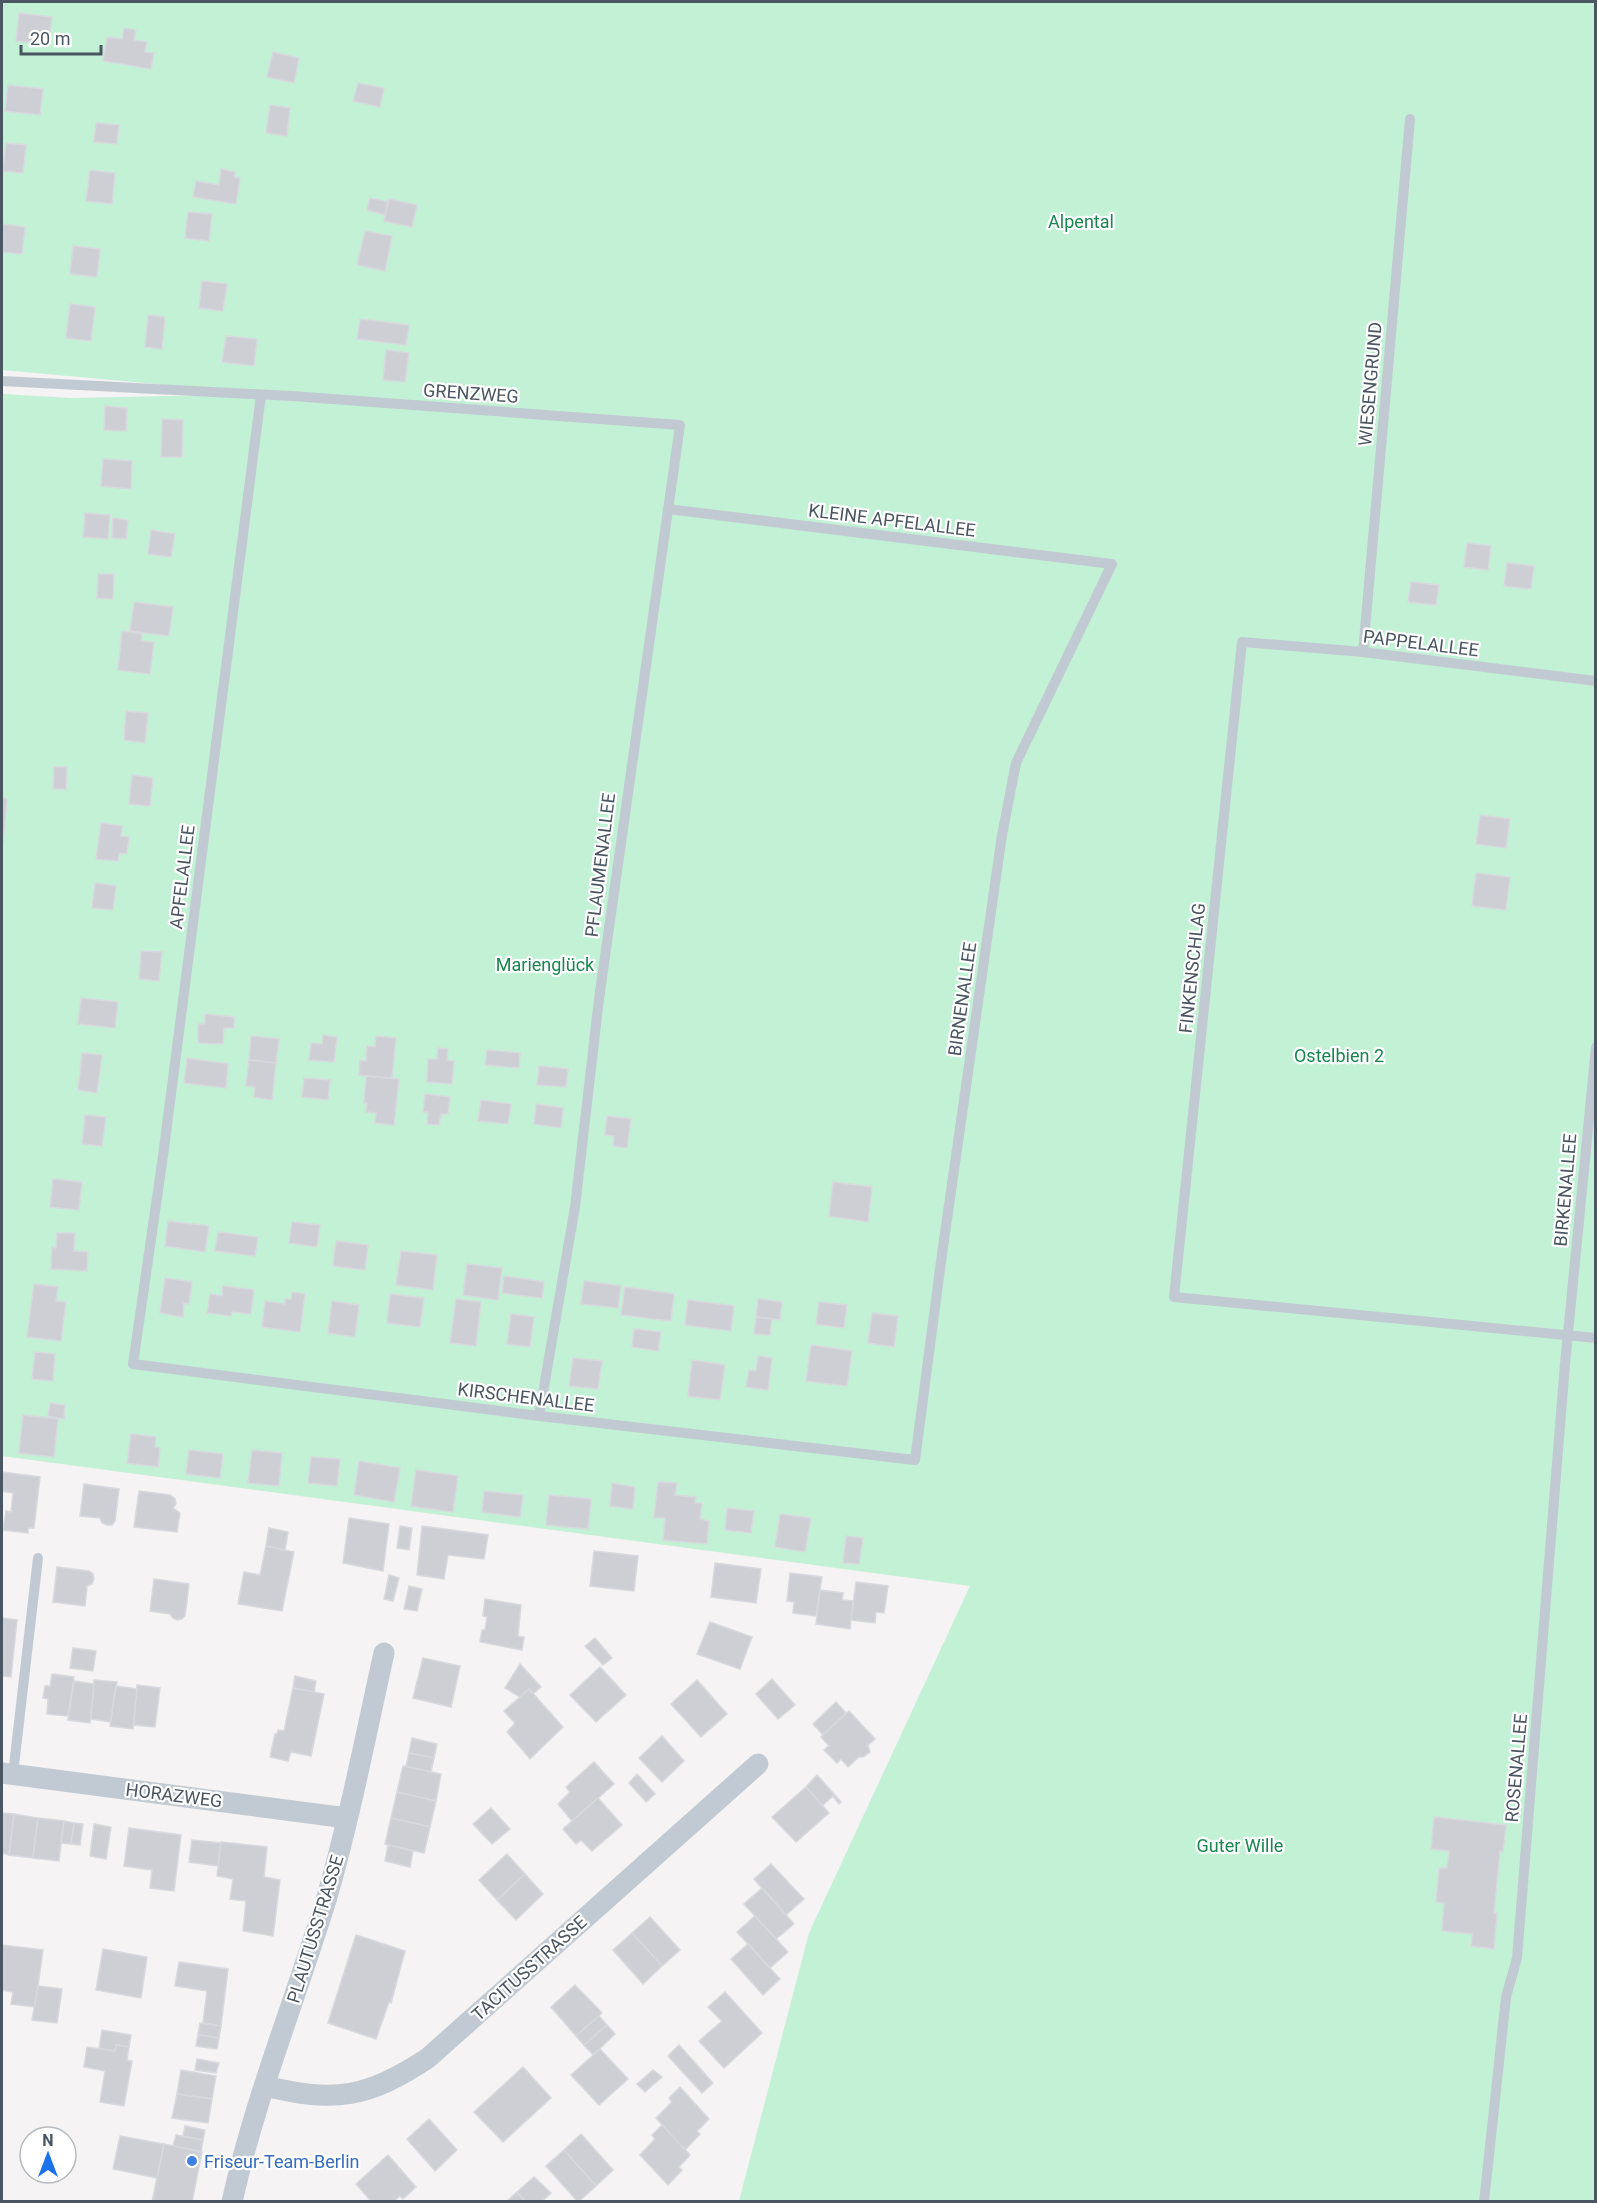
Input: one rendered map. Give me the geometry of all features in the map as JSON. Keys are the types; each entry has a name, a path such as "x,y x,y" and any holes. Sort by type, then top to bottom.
{"street":[{"name":"PLAUTUSSTRASSE","path":"232,2202 266,2086 327,1896 384,1653"},
{"name":"TACITUSSTRASSE","path":"266,2086 301,2094 323,2096 345,2094 370,2090 411,2070 428,2058 758,1764"},
{"name":"HORAZWEG","path":"7,1773 347,1818"}],"lane":[{"name":"WIESENGRUND","path":"1363,652 1410,119"},
{"name":"GRENZWEG","path":"2,381 261,394 680,424"},
{"name":"APFELALLEE","path":"133,1364 164,1144 261,394"},
{"name":"PFLAUMENALLEE","path":"539,1416 575,1206 598,999 680,424"},
{"name":"KLEINE APFELALLEE","path":"668,509 1112,564"},
{"name":"BIRNENALLEE","path":"915,1460 999,859 1016,763 1112,564"},
{"name":"PAPPELALLEE","path":"1242,642 1363,652 1596,681"},
{"name":"FINKENSCHLAG","path":"1242,642 1174,1297 1568,1335"},
{"name":"BIRKENALLEE","path":"1568,1335 1596,1047"},
{"path":"1568,1335 1596,1338"},
{"name":"ROSENALLEE","path":"1484,2202 1506,1997 1517,1958 1568,1335"},
{"name":"KIRSCHENALLEE","path":"133,1364 539,1416 915,1460"},
{"path":"7,1773 38,1558"}],"green space":[{"path":"2,2 1595,2 1595,2201 739,2201 809,1933 970,1586 2,1456 2,394 72,398 266,394 2,370"}],"building":[{"path":"19,13 52,17 48,44 16,41"},
{"path":"124,28 136,30 134,40 147,42 145,52 154,53 151,69 103,61 107,37 122,39"},
{"path":"273,52 299,58 294,83 267,77"},
{"path":"358,83 384,88 380,107 353,101"},
{"path":"8,85 43,89 40,115 5,111"},
{"path":"270,105 290,108 287,136 266,133"},
{"path":"96,123 119,125 117,144 94,142"},
{"path":"6,143 26,145 23,173 3,171"},
{"path":"221,169 235,172 234,177 240,178 236,204 193,197 196,181 219,185"},
{"path":"90,170 115,173 112,204 86,201"},
{"path":"370,198 388,202 385,215 367,210"},
{"path":"389,199 417,205 412,227 384,221"},
{"path":"188,212 212,214 209,241 185,238"},
{"path":"2,224 25,227 22,254 2,252"},
{"path":"365,231 392,236 385,271 357,265"},
{"path":"73,246 100,249 97,277 70,274"},
{"path":"202,281 227,284 223,311 199,308"},
{"path":"70,304 95,307 91,341 66,338"},
{"path":"148,315 165,317 162,349 145,347"},
{"path":"360,319 409,325 406,345 357,339"},
{"path":"226,336 257,339 254,366 222,362"},
{"path":"386,350 409,353 405,382 383,380"},
{"path":"105,406 127,408 126,431 104,430"},
{"path":"162,419 183,420 182,457 161,457"},
{"path":"103,459 132,461 131,489 101,486"},
{"path":"85,513 110,515 108,539 83,537"},
{"path":"113,518 128,520 126,539 112,538"},
{"path":"151,530 175,534 171,557 148,554"},
{"path":"1467,543 1491,546 1488,570 1464,567"},
{"path":"1507,563 1534,566 1531,589 1504,586"},
{"path":"98,574 114,574 113,599 97,598"},
{"path":"1411,582 1439,585 1436,605 1408,602"},
{"path":"134,602 173,607 169,636 130,631"},
{"path":"122,631 142,634 141,641 154,642 150,674 118,670"},
{"path":"126,711 148,713 145,743 124,740"},
{"path":"54,767 67,767 66,789 53,789"},
{"path":"132,775 153,778 150,806 129,804"},
{"path":"2,798 7,799 3,843 2,843"},
{"path":"1480,815 1510,819 1506,848 1476,844"},
{"path":"101,823 122,826 121,836 129,837 127,854 119,853 118,861 96,859"},
{"path":"1476,873 1510,877 1506,910 1472,906"},
{"path":"95,883 116,886 113,910 92,908"},
{"path":"141,951 162,952 159,981 139,979"},
{"path":"81,998 118,1002 115,1028 78,1024"},
{"path":"205,1014 234,1017 234,1028 224,1028 223,1044 198,1043 198,1024 205,1024"},
{"path":"323,1035 337,1037 334,1062 309,1060 311,1043 322,1044"},
{"path":"251,1036 279,1039 276,1063 249,1060"},
{"path":"376,1036 396,1038 392,1078 359,1075 360,1060 366,1061 367,1046 375,1047"},
{"path":"438,1048 448,1049 447,1060 454,1061 452,1084 427,1082 428,1059 437,1059"},
{"path":"487,1050 520,1053 519,1068 485,1065"},
{"path":"82,1053 102,1055 97,1093 78,1090"},
{"path":"187,1058 228,1064 226,1088 184,1083"},
{"path":"249,1060 276,1063 272,1100 254,1097 255,1087 246,1086"},
{"path":"539,1066 568,1069 566,1087 537,1085"},
{"path":"366,1076 399,1079 394,1125 375,1123 376,1113 366,1112 367,1103 364,1103"},
{"path":"304,1078 330,1080 328,1100 302,1097"},
{"path":"425,1094 450,1097 448,1114 441,1114 439,1125 427,1124 428,1112 423,1112"},
{"path":"481,1100 511,1104 508,1124 478,1121"},
{"path":"536,1104 563,1108 561,1128 534,1124"},
{"path":"85,1115 106,1117 102,1146 82,1144"},
{"path":"607,1116 631,1119 627,1148 613,1146 614,1136 605,1135"},
{"path":"53,1179 82,1182 79,1210 50,1207"},
{"path":"833,1182 872,1187 868,1222 829,1216"},
{"path":"168,1221 209,1226 205,1252 165,1246"},
{"path":"292,1222 320,1225 317,1247 289,1243"},
{"path":"218,1232 258,1237 255,1256 215,1251"},
{"path":"57,1233 75,1233 74,1251 88,1252 87,1271 51,1269 52,1247 56,1248"},
{"path":"336,1241 368,1245 365,1270 333,1266"},
{"path":"401,1251 437,1255 433,1290 396,1285"},
{"path":"467,1264 502,1268 498,1300 463,1295"},
{"path":"504,1276 544,1282 542,1298 502,1293"},
{"path":"165,1278 192,1282 189,1304 184,1303 183,1317 160,1313"},
{"path":"584,1281 621,1286 618,1308 581,1304"},
{"path":"34,1284 58,1287 56,1301 66,1302 61,1341 27,1337"},
{"path":"223,1286 254,1290 251,1314 232,1312 231,1316 207,1313 210,1294 222,1296"},
{"path":"625,1287 674,1294 671,1321 621,1315"},
{"path":"292,1292 305,1294 300,1332 262,1327 265,1301 285,1304 285,1299 291,1299"},
{"path":"390,1294 424,1298 420,1327 387,1323"},
{"path":"456,1299 481,1302 476,1346 450,1343"},
{"path":"758,1299 782,1302 780,1320 756,1317"},
{"path":"688,1300 734,1306 731,1331 685,1325"},
{"path":"332,1301 359,1305 355,1337 328,1333"},
{"path":"819,1302 847,1305 844,1328 816,1324"},
{"path":"872,1313 898,1316 894,1347 868,1343"},
{"path":"511,1314 534,1317 530,1347 507,1344"},
{"path":"756,1317 772,1319 770,1335 754,1334"},
{"path":"634,1329 661,1332 658,1351 632,1347"},
{"path":"811,1345 852,1351 847,1386 806,1381"},
{"path":"35,1352 55,1354 53,1381 32,1379"},
{"path":"758,1356 772,1358 768,1390 746,1387 749,1370 756,1371"},
{"path":"573,1358 602,1361 598,1389 569,1386"},
{"path":"692,1360 725,1365 720,1400 688,1396"},
{"path":"50,1403 65,1405 64,1419 48,1416"},
{"path":"23,1415 58,1419 54,1457 19,1453"},
{"path":"131,1434 156,1437 155,1447 160,1448 158,1467 127,1463"},
{"path":"189,1450 223,1454 220,1478 186,1474"},
{"path":"252,1450 282,1453 279,1486 248,1483"},
{"path":"311,1457 340,1459 337,1486 308,1483"},
{"path":"359,1461 400,1468 394,1502 354,1495"},
{"path":"416,1470 458,1476 453,1512 411,1506"},
{"path":"2,1472 40,1477 34,1528 28,1528 28,1533 3,1530 6,1511 11,1512 13,1493 2,1491"},
{"path":"658,1482 677,1483 675,1495 696,1497 695,1503 702,1503 700,1519 709,1521 707,1544 663,1540 665,1518 654,1518"},
{"path":"612,1483 635,1487 633,1509 610,1506"},
{"path":"84,1484 119,1489 115,1521 112,1525 102,1523 100,1518 80,1516"},
{"path":"139,1491 170,1495 175,1499 176,1504 173,1508 180,1513 177,1532 134,1527"},
{"path":"484,1491 523,1495 520,1517 482,1512"},
{"path":"549,1495 591,1499 588,1529 546,1525"},
{"path":"727,1508 754,1511 751,1533 725,1530"},
{"path":"780,1514 811,1518 805,1552 775,1547"},
{"path":"349,1518 389,1524 383,1571 343,1563"},
{"path":"400,1526 412,1528 409,1550 397,1548"},
{"path":"422,1526 488,1535 484,1559 448,1555 444,1579 417,1575"},
{"path":"269,1528 288,1532 285,1550 266,1546"},
{"path":"846,1536 863,1538 859,1564 843,1563"},
{"path":"266,1546 294,1552 282,1611 238,1604 244,1572 260,1575"},
{"path":"594,1551 638,1556 634,1591 590,1586"},
{"path":"715,1563 761,1569 756,1603 711,1597"},
{"path":"57,1567 89,1571 93,1574 92,1584 87,1586 85,1606 53,1602"},
{"path":"790,1573 822,1577 816,1616 793,1613 794,1602 787,1601"},
{"path":"389,1575 399,1578 393,1601 384,1599"},
{"path":"154,1579 189,1584 185,1616 182,1619 177,1620 170,1614 150,1611"},
{"path":"856,1582 888,1586 884,1613 876,1612 875,1623 851,1620"},
{"path":"409,1586 422,1589 417,1611 404,1609"},
{"path":"820,1590 843,1593 842,1600 853,1601 850,1629 816,1624"},
{"path":"485,1599 521,1605 518,1636 524,1637 522,1650 480,1642 487,1617 483,1616"},
{"path":"2,1618 17,1620 11,1677 2,1676"},
{"path":"710,1622 752,1637 740,1669 697,1654"},
{"path":"595,1638 612,1658 603,1665 585,1646"},
{"path":"73,1648 96,1651 93,1671 70,1668"},
{"path":"423,1658 460,1666 451,1707 413,1698"},
{"path":"520,1664 541,1687 533,1694 529,1689 520,1697 505,1688"},
{"path":"600,1667 626,1695 596,1722 570,1695"},
{"path":"52,1674 74,1677 68,1716 47,1714 48,1699 43,1698 45,1686 50,1686"},
{"path":"295,1676 316,1681 314,1692 293,1688"},
{"path":"772,1679 795,1705 778,1719 756,1694"},
{"path":"94,1680 117,1682 111,1722 91,1719"},
{"path":"697,1680 727,1714 701,1737 671,1704"},
{"path":"74,1681 94,1684 90,1723 68,1720"},
{"path":"137,1685 160,1688 155,1727 133,1725"},
{"path":"116,1686 137,1689 133,1729 110,1726"},
{"path":"293,1688 324,1694 311,1756 291,1752 288,1761 270,1757 275,1734 278,1730 284,1731"},
{"path":"529,1689 563,1727 530,1759 507,1732 515,1723 504,1711"},
{"path":"836,1702 846,1713 823,1735 813,1724"},
{"path":"849,1711 875,1739 868,1745 870,1752 859,1757 848,1767 841,1759 837,1763 824,1750 829,1746 821,1737"},
{"path":"662,1736 684,1761 662,1782 639,1758"},
{"path":"412,1738 437,1744 434,1758 409,1753"},
{"path":"409,1753 434,1758 431,1772 406,1766"},
{"path":"594,1762 614,1784 572,1821 558,1804 570,1792 566,1787"},
{"path":"403,1766 441,1774 436,1801 397,1792"},
{"path":"637,1774 655,1794 646,1802 629,1783"},
{"path":"817,1775 841,1802 839,1804 833,1796 822,1806 806,1787"},
{"path":"806,1787 829,1813 796,1842 772,1817"},
{"path":"397,1792 436,1801 430,1827 391,1818"},
{"path":"598,1798 622,1825 592,1851 581,1840 576,1844 563,1829"},
{"path":"491,1808 510,1829 492,1844 473,1824"},
{"path":"2,1813 14,1814 9,1855 2,1853"},
{"path":"14,1814 38,1818 33,1858 9,1855"},
{"path":"1434,1817 1506,1825 1503,1852 1500,1851 1494,1913 1497,1913 1494,1949 1471,1946 1472,1934 1442,1931 1444,1903 1436,1902 1439,1868 1447,1868 1449,1851 1431,1849"},
{"path":"38,1818 64,1821 59,1861 33,1858"},
{"path":"391,1818 430,1827 424,1853 385,1844"},
{"path":"64,1821 74,1823 71,1844 61,1843"},
{"path":"74,1823 83,1824 80,1845 71,1844"},
{"path":"94,1824 111,1827 106,1859 90,1856"},
{"path":"129,1828 181,1835 174,1891 150,1888 152,1870 124,1866"},
{"path":"192,1840 221,1843 218,1866 189,1862"},
{"path":"221,1842 267,1847 264,1877 280,1880 273,1936 243,1931 246,1901 230,1899 233,1879 217,1876"},
{"path":"388,1845 413,1851 410,1867 385,1861"},
{"path":"507,1854 525,1874 497,1900 479,1880"},
{"path":"771,1864 804,1899 786,1915 754,1879"},
{"path":"525,1874 543,1894 516,1920 497,1900"},
{"path":"762,1888 794,1924 776,1939 744,1904"},
{"path":"755,1916 788,1952 770,1968 737,1932"},
{"path":"650,1917 680,1950 662,1966 632,1933"},
{"path":"632,1933 662,1966 643,1984 613,1950"},
{"path":"356,1935 405,1951 391,2003 389,2002 376,2039 328,2023"},
{"path":"748,1944 780,1979 763,1995 731,1959"},
{"path":"2,1945 43,1950 35,2007 11,2004 13,1992 2,1990"},
{"path":"103,1949 147,1957 141,1998 96,1990"},
{"path":"179,1962 228,1969 221,2026 203,2023 207,1991 175,1986"},
{"path":"575,1985 602,2013 576,2036 551,2007"},
{"path":"38,1986 62,1989 57,2023 32,2020"},
{"path":"725,1992 762,2033 724,2068 699,2041 722,2021 708,2007"},
{"path":"599,2016 607,2025 584,2045 576,2036"},
{"path":"200,2023 221,2026 219,2038 198,2035"},
{"path":"607,2025 615,2034 593,2055 584,2045"},
{"path":"102,2030 131,2035 129,2047 116,2045 115,2051 99,2049"},
{"path":"198,2035 219,2038 217,2049 196,2046"},
{"path":"116,2045 129,2047 127,2060 132,2061 124,2106 100,2102 105,2071 84,2067 87,2047 115,2051"},
{"path":"679,2045 713,2083 702,2093 668,2056"},
{"path":"600,2049 628,2079 599,2105 571,2075"},
{"path":"197,2059 219,2063 216,2073 195,2070"},
{"path":"523,2067 551,2098 503,2142 474,2112"},
{"path":"181,2070 216,2076 212,2099 177,2094"},
{"path":"653,2070 662,2077 645,2092 637,2084"},
{"path":"680,2087 709,2119 697,2131 700,2134 685,2150 656,2118 672,2102 669,2098"},
{"path":"177,2094 212,2099 208,2123 172,2118"},
{"path":"429,2119 457,2150 435,2171 407,2139"},
{"path":"662,2125 690,2155 679,2167 682,2170 668,2185 640,2155 655,2139 652,2135"},
{"path":"185,2126 205,2130 203,2140 183,2136"},
{"path":"581,2134 613,2170 596,2186 564,2150"},
{"path":"176,2135 203,2140 201,2152 173,2146"},
{"path":"120,2136 164,2144 157,2178 113,2169"},
{"path":"164,2144 202,2152 192,2202 152,2202"},
{"path":"564,2150 596,2186 578,2202 546,2166"},
{"path":"388,2155 416,2187 403,2199 400,2196 393,2202 372,2202 356,2184"},
{"path":"534,2177 551,2193 541,2202 526,2202 517,2192"},
{"path":"517,2192 526,2202 506,2202"}],"place":[{"name":"Friseur-Team-Berlin","path":"192,2161"}],"park label":[{"name":"Alpental","path":"1081,221"},
{"name":"Marienglück","path":"545,964"},
{"name":"Ostelbien 2","path":"1339,1055"},
{"name":"Guter Wille","path":"1240,1845"}]}
